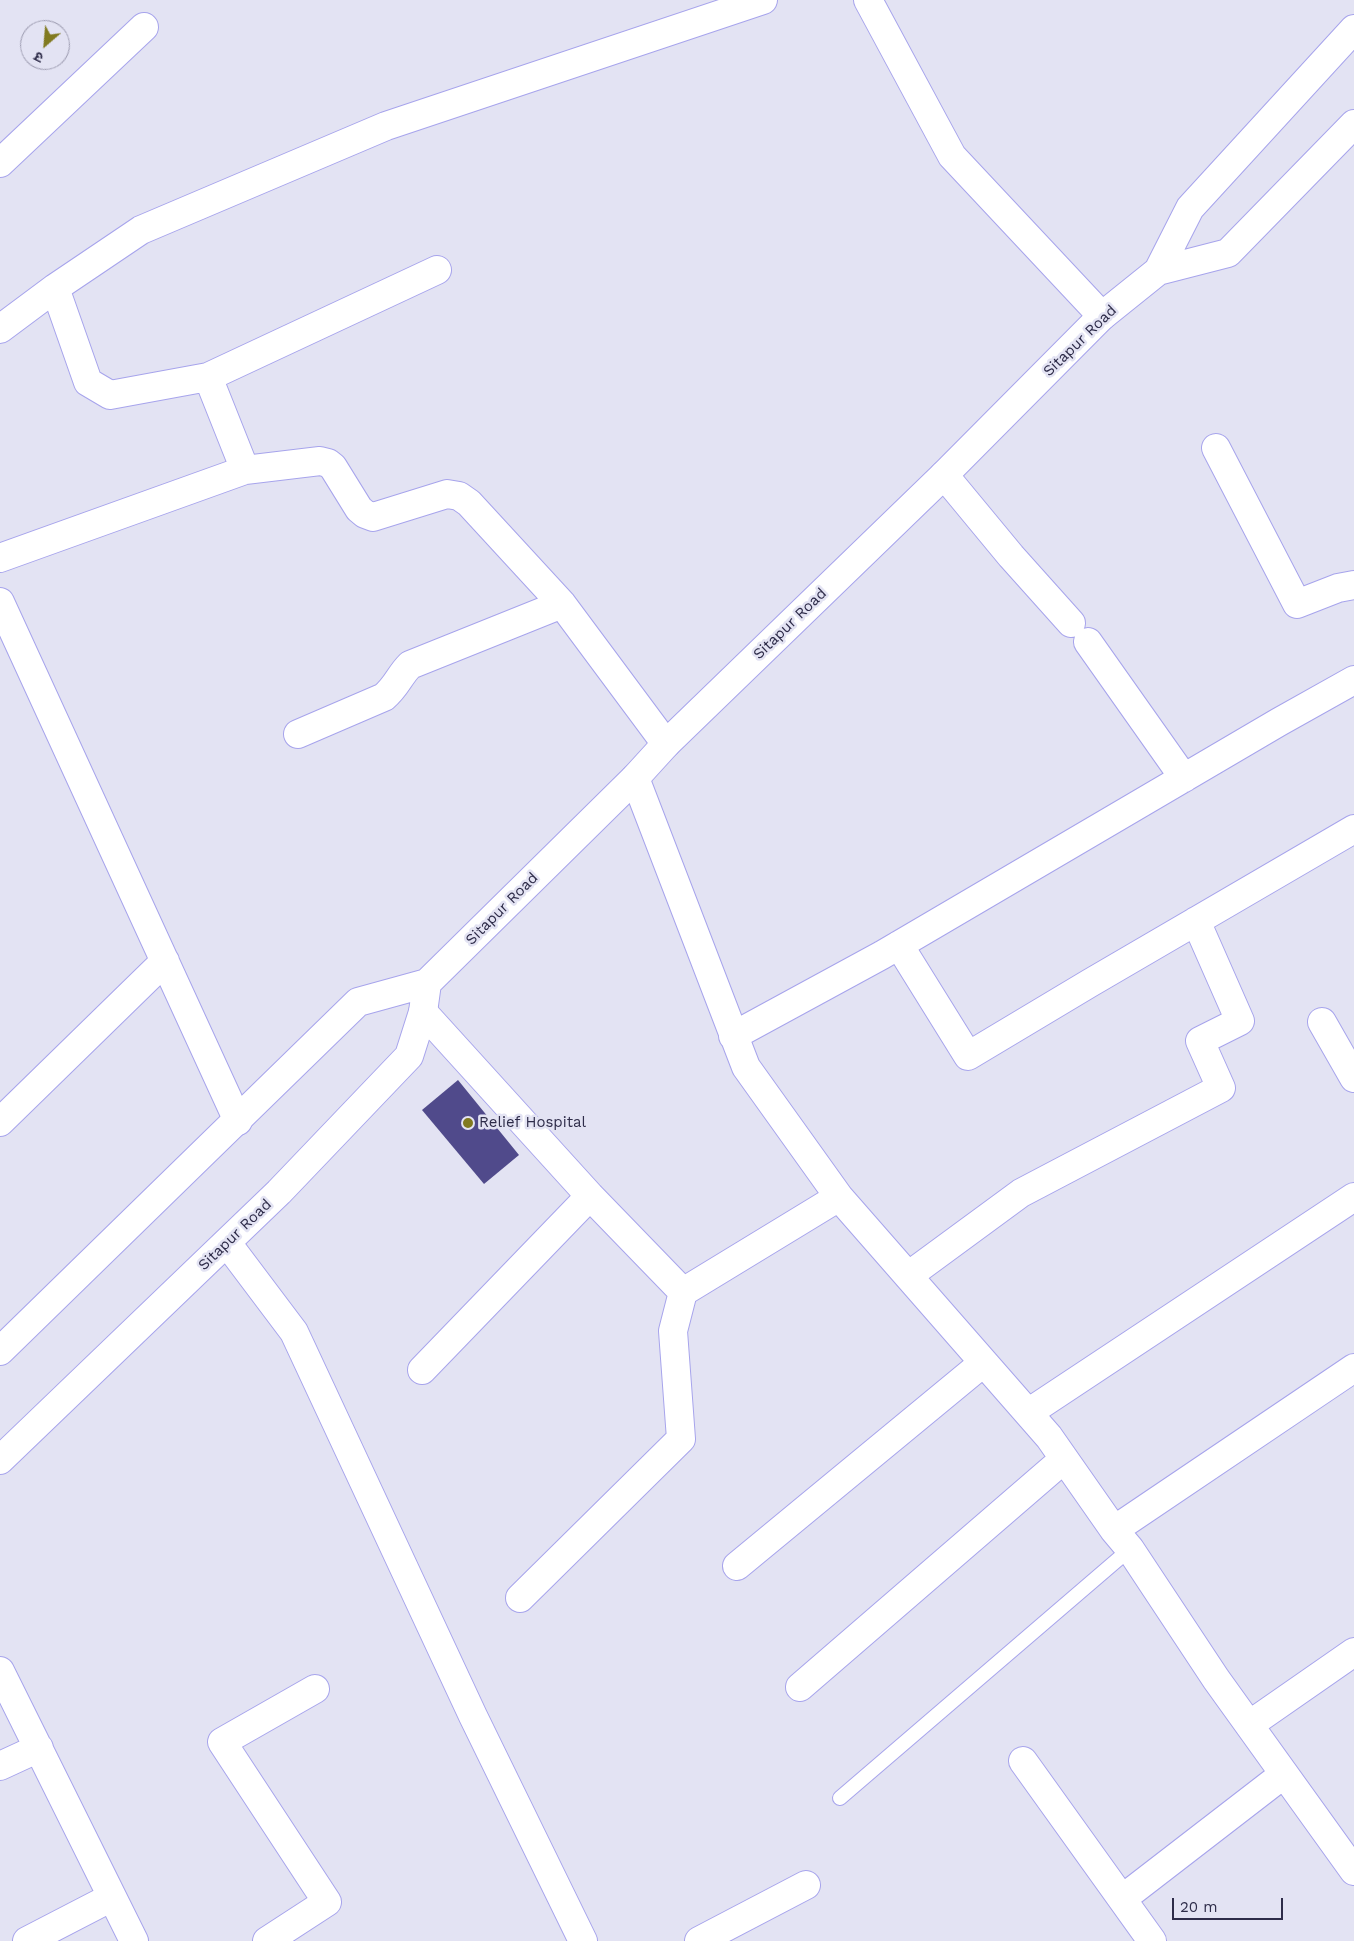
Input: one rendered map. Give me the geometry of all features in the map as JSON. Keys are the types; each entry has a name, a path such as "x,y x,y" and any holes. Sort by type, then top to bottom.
{"street":[{"path":"0,329 55,288 141,230 386,126 763,0"},
{"path":"868,0 952,156 1102,316"},
{"path":"0,163 144,27"},
{"name":"Sitapur Road","path":"0,1351 358,1002 428,983 635,778 666,744 944,475 1102,316 1158,271 1190,208 1354,29"},
{"name":"Sitapur Road","path":"1158,271 1228,253 1354,124"},
{"path":"55,288 88,382 110,395 208,377 437,270"},
{"path":"208,377 245,470"},
{"path":"1216,448 1297,604 1338,588 1354,585"},
{"path":"0,558 245,470 320,461 328,463 333,467 359,509 373,517 446,494 459,496 469,503 562,604 666,744"},
{"path":"944,475 1011,556 1079,632 1184,778"},
{"path":"0,602 238,1121"},
{"path":"298,734 384,697 394,688 403,672 410,665 562,604"},
{"path":"733,1036 899,945 1354,680"},
{"path":"635,778 746,1067 839,1197 1049,1437 1284,1774 1345,1841 1354,1871"},
{"path":"899,945 968,1056 1354,829"},
{"path":"908,1276 1021,1193 1220,1088 1200,1041 1240,1021 1196,921"},
{"path":"0,1122 165,961"},
{"name":"Sitapur Road","path":"0,1460 279,1192 409,1056 423,1012 428,983"},
{"path":"423,1012 590,1196 683,1292"},
{"path":"1322,1022 1354,1078"},
{"path":"422,1370 590,1196"},
{"path":"520,1598 682,1439 673,1331 683,1292 839,1197"},
{"path":"1028,1413 1354,1197"},
{"path":"227,1243 294,1332 469,1707 583,1941"},
{"path":"737,1566 983,1363"},
{"path":"1122,1540 1354,1368"},
{"path":"800,1687 1064,1459"},
{"path":"1249,1725 1354,1652"},
{"path":"0,1671 134,1941"},
{"path":"267,1941 327,1902 222,1742 315,1689"},
{"path":"0,1766 39,1748"},
{"path":"1023,1760 1152,1941"},
{"path":"1122,1899 1284,1774"},
{"path":"699,1941 806,1885"},
{"path":"27,1941 112,1897"}],"lane":[{"path":"840,1798 1122,1540"}],"building":[{"path":"458,1080 519,1155 484,1184 422,1110"}],"place":[{"name":"Relief Hospital","path":"468,1123"}]}
